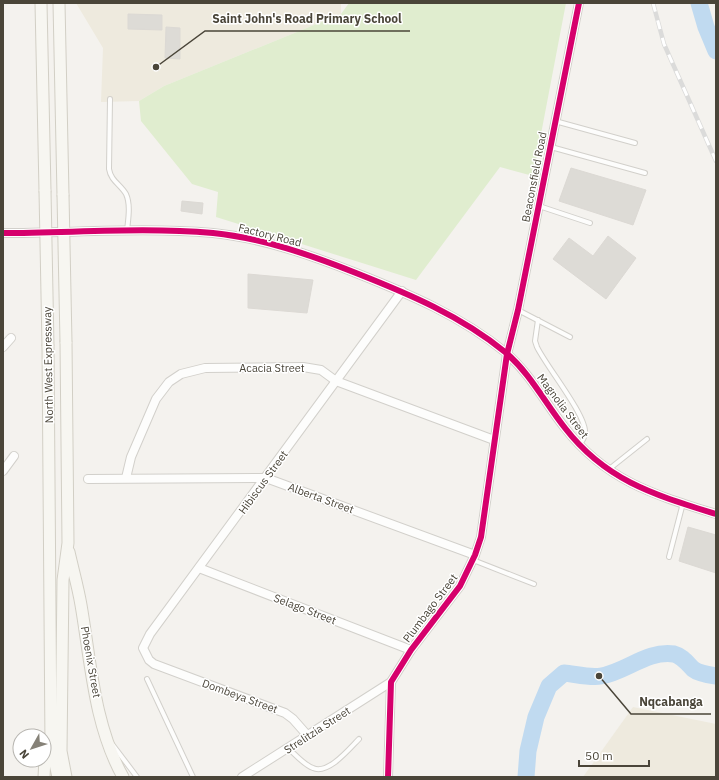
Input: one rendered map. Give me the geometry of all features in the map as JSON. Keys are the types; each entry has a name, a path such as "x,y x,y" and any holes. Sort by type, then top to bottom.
{"main road":[{"name":"North West Expressway","path":"41,3 48,346 51,728 52,746 58,777"},
{"name":"North West Expressway","path":"59,3 66,342 68,543"},
{"name":"Phoenix Street","path":"68,543 81,604 93,682 106,739 114,761 123,777"},
{"path":"66,777 61,750 63,580 68,543"},
{"path":"44,777 51,655"}],"street":[{"name":"Beaconsfield Road","path":"507,354 518,310 539,206 549,146 579,3"},
{"name":"Factory Road","path":"3,233 213,233 251,240 314,258 402,291 465,324 483,335 507,354"},
{"name":"Hibiscus Street","path":"164,668 148,660 143,648 145,641 402,291"},
{"path":"3,347 11,338"},
{"name":"Plumbago Street","path":"391,682 411,650 460,586 474,557 483,524 507,354"},
{"name":"Magnolia Street","path":"507,354 526,373 579,446 608,470 633,485 683,504 716,514"},
{"name":"Acacia Street","path":"126,478 133,452 156,399 170,382 181,374 206,368 303,367 321,370 336,381 494,440"},
{"path":"3,471 14,456"},
{"name":"Alberta Street","path":"88,478 266,478 474,557"},
{"name":"Selago Street","path":"199,568 411,650"},
{"name":"Dombeya Street","path":"164,668 281,711 293,719 308,736"},
{"path":"388,777 391,682"},
{"name":"Strelitzia Street","path":"242,777 391,682"}],"lane":[{"path":"110,99 109,169 110,176 125,193 128,201 127,232"},
{"path":"555,121 635,143"},
{"path":"549,146 645,173"},
{"path":"539,206 590,223"},
{"path":"518,310 570,337"},
{"path":"538,320 535,341 536,347 574,406 585,429 585,437 579,446"},
{"path":"608,470 647,438"},
{"path":"669,556 683,504"},
{"path":"474,557 534,584"},
{"path":"147,679 193,777"},
{"path":"106,739 119,751 137,777"},
{"path":"288,748 312,768 319,770 329,767 359,739"}],"shaded area":[{"path":"76,3 341,3 341,14 164,86 139,101 101,102 103,48"},
{"path":"633,707 716,724 716,777 583,777"}],"green space":[{"path":"349,3 566,3 533,176 500,167 416,280 216,217 218,192 192,184 141,121 139,101 164,86 341,14"}],"building":[{"path":"128,14 162,15 162,30 128,29"},
{"path":"166,27 180,28 180,59 165,58"},
{"path":"571,168 646,190 633,225 559,201"},
{"path":"182,201 203,203 202,214 181,211"},
{"path":"608,236 636,258 606,299 553,259 569,238 593,256"},
{"path":"248,274 313,280 307,313 248,308"},
{"path":"688,527 716,535 716,573 679,561"}],"waterway":[{"path":"699,3 706,27 716,51"},
{"path":"526,777 528,751 536,717 549,686 564,673 601,676 610,674 655,655 674,654 682,658 693,669 704,674 716,676"}],"railway":[{"path":"653,3 664,44 716,161"}],"cycle path":[{"path":"388,777 391,682 411,650 460,586 475,555 481,537 507,354 518,310 579,3"},
{"path":"3,233 160,230 231,235 286,248 356,273 434,307 471,327 505,352 522,369 565,428 597,461 633,484 672,500 716,514"}],"place":[{"name":"Saint John's Road Primary School","path":"156,67"},
{"name":"Nqcabanga","path":"599,676"}]}
